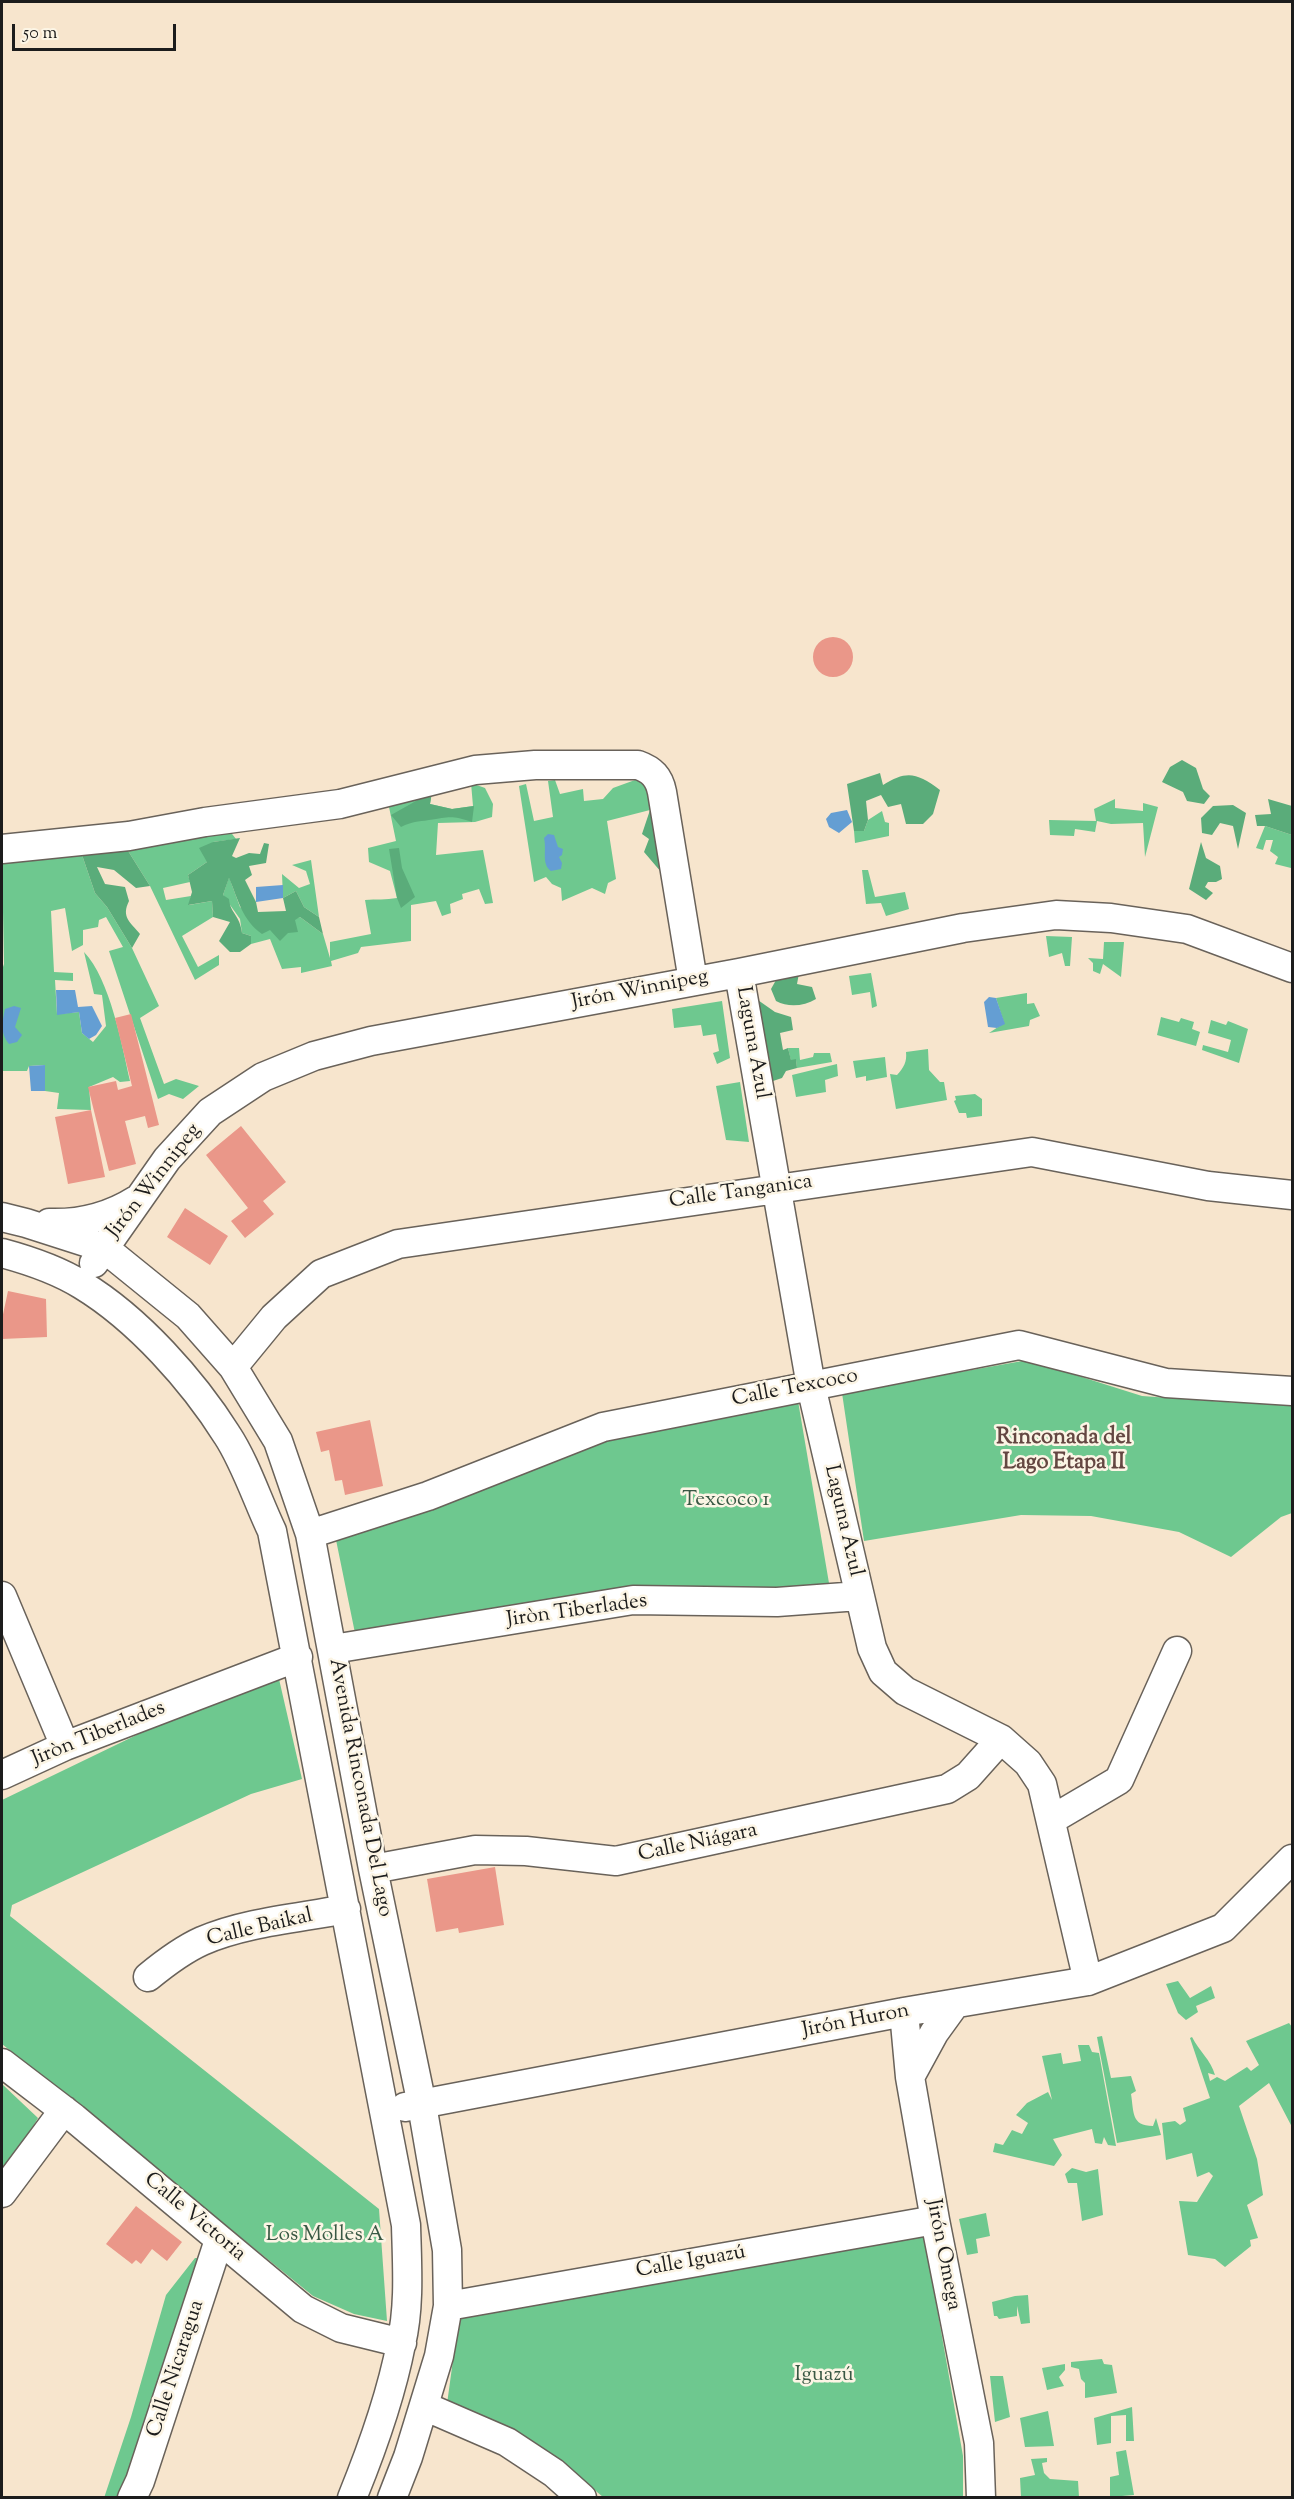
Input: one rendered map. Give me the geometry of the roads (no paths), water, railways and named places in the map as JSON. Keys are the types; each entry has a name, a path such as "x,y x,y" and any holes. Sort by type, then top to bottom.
{"street":[{"path":"2,849 129,836 205,822 340,804 475,770 535,765 638,765 651,771 660,784 693,981"},
{"name":"Jirón Winnipeg","path":"81,1284 167,1159 210,1112 263,1077 314,1056 371,1041 739,973 963,928 1056,915 1111,918 1186,929 1293,968"},
{"name":"Laguna Azul","path":"739,973 811,1386 872,1648 883,1672 905,1691 1001,1739 1028,1763 1042,1784 1088,1981"},
{"name":"Calle Tanganica","path":"233,1367 274,1317 321,1274 398,1244 1032,1152 1208,1186 1293,1196"},
{"path":"14,1220 87,1221 122,1209 140,1197"},
{"name":"Avenida Rinconada Del Lago","path":"14,1220 104,1248 188,1316 233,1367 278,1441 310,1534 373,1869 422,2105 447,2250 448,2306 439,2356 392,2498"},
{"name":"Avenida Rinconada Del Lago","path":"2,1253 24,1259 81,1284 110,1304 180,1369 229,1437 272,1531 406,2225 408,2278 402,2343 383,2410 352,2498"},
{"name":"Calle Texcoco","path":"310,1534 428,1496 603,1427 1018,1345 1166,1383 1293,1391"},
{"path":"2,1596 65,1746"},
{"name":"Jiròn Tiberlades","path":"333,1649 633,1600 777,1602 859,1596"},
{"path":"1051,1820 1119,1780 1177,1651"},
{"name":"Jiròn Tiberlades","path":"2,1775 65,1746 298,1657"},
{"name":"Calle Niágara","path":"373,1869 475,1850 526,1851 616,1861 947,1790 968,1776 1001,1739"},
{"name":"Jirón Huron","path":"385,2109 422,2105 904,2012 1088,1981 1223,1928 1293,1859"},
{"name":"Calle Baikal","path":"148,1977 176,1955 203,1941 233,1930 346,1909"},
{"path":"910,2077 934,2033 955,2004"},
{"name":"Jirón Omega","path":"904,2012 910,2077 935,2220 979,2443 981,2498"},
{"name":"Calle Victoria","path":"2,2063 64,2110 303,2308 341,2328 402,2343"},
{"path":"2,2193 64,2110"},
{"name":"Calle Iguazú","path":"448,2306 935,2220"},
{"name":"Calle Nicaragua","path":"132,2498 140,2481 219,2240"},
{"path":"424,2406 507,2442 554,2473 582,2498"}],"water":[{"path":"847,810 852,822 839,833 829,827 826,819 831,813"},
{"path":"548,834 554,835 558,847 563,849 559,857 562,863 561,869 551,871 546,865 544,838"},
{"path":"283,885 283,898 256,902 256,887"},
{"path":"56,990 75,990 78,1007 92,1006 102,1026 96,1035 89,1039 82,1033 79,1012 57,1015"},
{"path":"989,997 996,998 1005,1024 997,1028 988,1027 984,1002"},
{"path":"14,1006 21,1008 15,1027 22,1035 17,1042 9,1044 2,1028 3,1019 5,1009"},
{"path":"45,1065 45,1091 31,1091 29,1066"}],"district":[{"name":"Rinconada del Lago Etapa II","path":"1064,1452"}],"park label":[{"name":"Texcoco 1","path":"726,1501"},
{"name":"Los Molles A","path":"325,2236"},
{"name":"Iguazú","path":"824,2376"}]}
